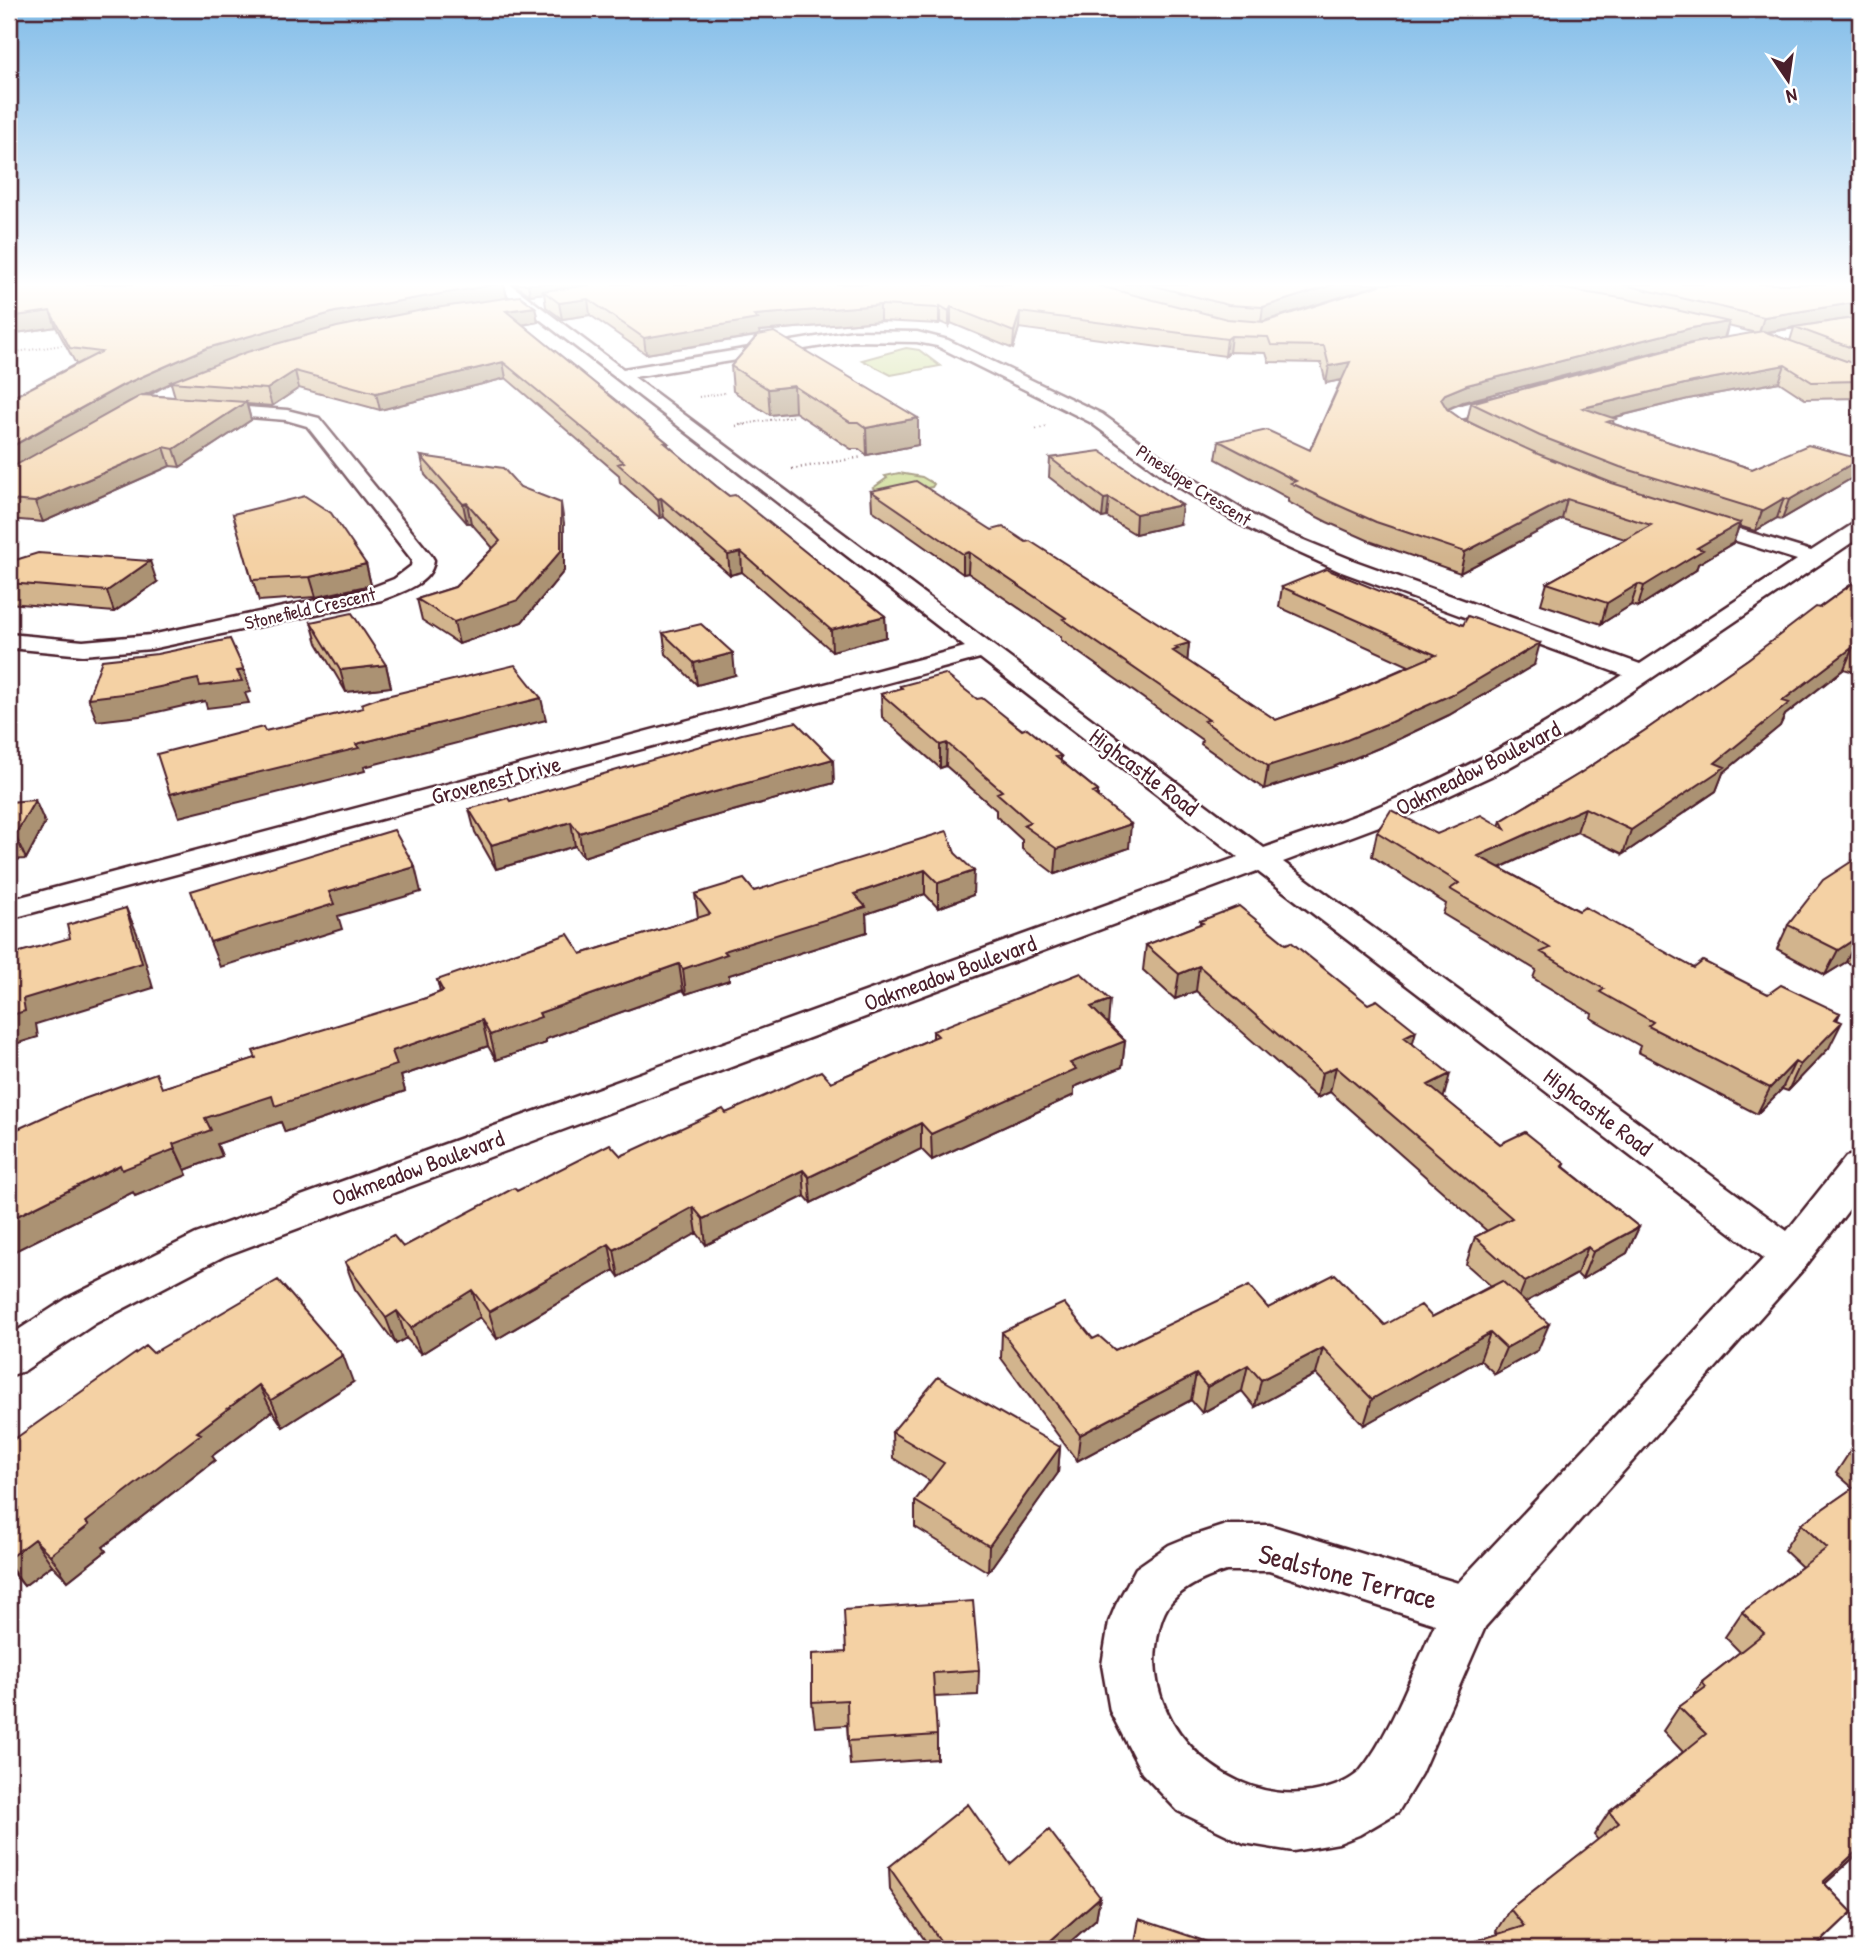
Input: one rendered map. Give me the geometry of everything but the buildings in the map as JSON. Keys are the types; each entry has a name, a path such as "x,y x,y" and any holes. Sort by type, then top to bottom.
{"street":[{"path":"105,428 176,388 209,375"},
{"name":"Highcastle Road","path":"624,375 1261,860 1791,1256"},
{"name":"Pineslope Crescent","path":"1008,375 1096,418 1178,478 1243,518 1282,538 1347,566 1642,673"},
{"path":"1494,446 1460,428 1448,418 1469,409 1528,396"},
{"name":"Stonefield Crescent","path":"9,641 83,648 151,642 374,595 402,584 422,569 423,560 313,422 287,415 146,405"},
{"path":"1676,516 1812,558"},
{"name":"Oakmeadow Boulevard","path":"9,1358 81,1311 210,1245 1393,811 1496,763 1560,728 1860,528"},
{"name":"Grovenest Drive","path":"9,910 983,650"},
{"name":"Sealstone Terrace","path":"1467,1610 1269,1549 1226,1548 1186,1561 1154,1586 1134,1622 1128,1664 1137,1711 1161,1754 1198,1791 1244,1815 1293,1823 1339,1815 1378,1791 1402,1755 1467,1610 1791,1256 1860,1167"}],"path":[{"path":"698,433 793,416"},
{"path":"755,476 863,457"}],"green space":[{"path":"899,473 922,477 934,484 932,487 884,496 873,488 887,478 885,476"}]}
